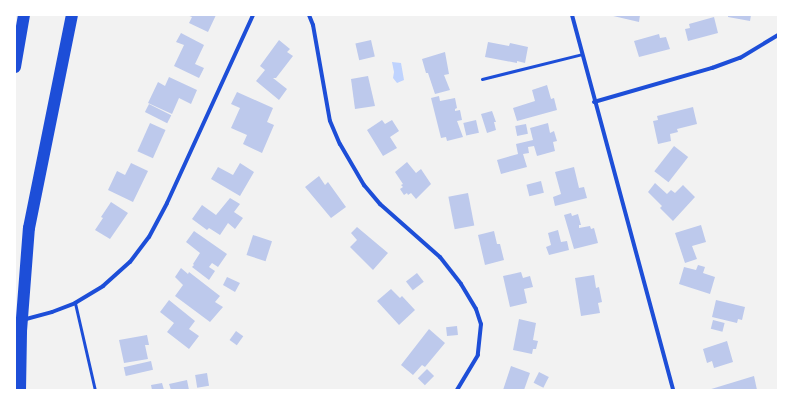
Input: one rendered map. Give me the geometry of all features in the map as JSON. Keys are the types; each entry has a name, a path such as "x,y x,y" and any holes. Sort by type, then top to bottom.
{"highway":[{"path":"15,67 24,15"},
{"path":"20,390 21,331 29,228 72,15"}],"street":[{"path":"15,322 52,312 75,303 102,286 130,262 149,237 180,177 246,27 253,15"},
{"path":"309,15 313,25 330,121 340,144 364,185 380,204 440,257 461,284 476,309 481,324 478,355 457,390"},
{"path":"572,15 594,102 645,282 673,390"},
{"path":"594,102 712,68 740,58 778,35"}],"lane":[{"path":"482,79 582,54"},
{"path":"75,303 95,390"}],"water":[{"path":"392,62 401,63 404,80 397,83 393,78 394,72"}],"building":[{"path":"187,15 216,15 208,32 189,23 192,17"},
{"path":"609,15 640,15 639,22"},
{"path":"728,15 751,15 750,21 728,17"},
{"path":"714,17 718,33 688,41 685,29 690,28 689,24"},
{"path":"181,33 204,45 195,64 204,68 199,78 174,66 184,45 176,42"},
{"path":"659,34 660,38 666,37 670,49 639,57 634,41"},
{"path":"279,40 290,49 287,52 293,56 276,78 273,78 287,89 279,100 256,81 265,70 260,66"},
{"path":"371,40 375,57 359,60 355,44"},
{"path":"488,42 509,46 510,43 528,47 525,63 485,57"},
{"path":"445,52 449,74 444,75 450,90 435,94 422,59"},
{"path":"368,76 375,106 355,109 351,79"},
{"path":"169,77 197,90 191,104 179,98 172,114 148,103 158,82 165,86"},
{"path":"547,85 551,99 554,98 557,110 517,121 513,108 535,101 532,90"},
{"path":"237,92 273,108 267,122 274,125 262,153 243,144 247,135 231,128 240,108 231,104"},
{"path":"439,96 440,101 455,98 457,108 455,111 460,110 462,120 457,121 463,137 447,141 446,137 441,138 431,98"},
{"path":"149,104 171,115 167,123 145,112"},
{"path":"693,107 697,124 677,129 678,132 670,134 671,141 658,144 653,121 658,120 657,116"},
{"path":"492,111 496,122 494,122 496,130 487,133 481,114"},
{"path":"382,120 385,124 392,120 399,131 390,137 397,148 383,156 367,130"},
{"path":"476,120 479,133 466,136 463,123"},
{"path":"150,123 166,130 153,158 137,151"},
{"path":"548,123 550,133 554,131 557,141 553,142 555,151 537,156 534,146 528,147 529,153 523,154 527,167 501,174 497,160 518,154 516,144 533,140 530,128"},
{"path":"526,124 528,134 517,136 515,126"},
{"path":"674,146 688,157 668,182 654,171"},
{"path":"407,162 416,173 421,169 431,184 416,199 411,193 404,195 400,189 403,187 401,185 403,184 395,172"},
{"path":"131,163 148,171 133,202 108,190 117,171 125,175"},
{"path":"240,163 254,172 240,196 211,179 218,167 233,175"},
{"path":"574,167 579,188 584,187 587,198 555,206 553,197 561,194 555,172"},
{"path":"319,176 325,185 328,182 346,207 331,218 305,187"},
{"path":"541,181 544,193 529,196 526,185"},
{"path":"655,183 667,194 671,190 675,193 683,185 695,197 673,221 660,208 662,206 648,192"},
{"path":"468,193 474,225 455,229 448,197"},
{"path":"230,198 240,204 234,212 243,218 235,229 228,223 220,235 209,228 207,230 192,219 202,205 216,215"},
{"path":"111,202 128,213 110,239 95,230 103,218 101,217"},
{"path":"571,213 572,216 578,214 581,225 579,225 579,228 590,226 591,229 594,228 598,243 574,249 564,215"},
{"path":"701,225 706,242 692,246 697,259 685,263 675,233"},
{"path":"357,227 388,253 373,270 350,247 357,240 351,233"},
{"path":"558,230 561,242 567,241 569,250 549,255 546,247 551,245 548,233"},
{"path":"194,231 227,254 218,267 212,263 209,267 215,271 209,280 192,267 200,253 186,242"},
{"path":"494,231 497,244 500,244 504,260 485,265 478,235"},
{"path":"253,235 272,241 266,261 247,255"},
{"path":"698,265 705,267 703,273 715,277 710,294 679,284 684,267 696,270"},
{"path":"181,268 188,274 189,272 220,296 215,302 223,307 210,322 175,296 183,285 175,277"},
{"path":"521,272 523,278 530,276 533,287 524,289 527,303 510,307 503,276"},
{"path":"417,273 424,282 413,290 406,282"},
{"path":"594,275 596,288 599,287 602,302 598,303 600,313 581,316 575,278"},
{"path":"227,277 240,283 235,292 223,285"},
{"path":"391,289 400,298 402,296 415,310 399,325 377,301"},
{"path":"169,300 195,321 189,329 199,336 189,349 167,332 174,323 160,312"},
{"path":"716,300 745,307 742,320 738,319 737,323 712,317"},
{"path":"519,319 536,323 533,340 538,341 536,349 533,349 532,354 513,350"},
{"path":"713,320 725,323 722,332 711,329"},
{"path":"457,326 458,335 447,336 446,327"},
{"path":"429,329 445,343 425,367 422,365 413,375 401,365"},
{"path":"236,331 243,336 237,345 230,340"},
{"path":"147,335 149,345 145,345 148,359 124,363 119,340"},
{"path":"727,341 733,362 714,368 712,361 707,363 703,349"},
{"path":"151,361 153,370 126,376 124,367"},
{"path":"511,366 530,373 524,390 503,390"},
{"path":"427,369 434,376 425,385 418,378"},
{"path":"539,372 549,377 543,388 534,383"},
{"path":"207,373 209,386 197,388 195,375"},
{"path":"754,376 757,390 708,390"},
{"path":"187,380 189,390 171,390 169,384"},
{"path":"162,383 164,390 152,390 151,385"}]}
